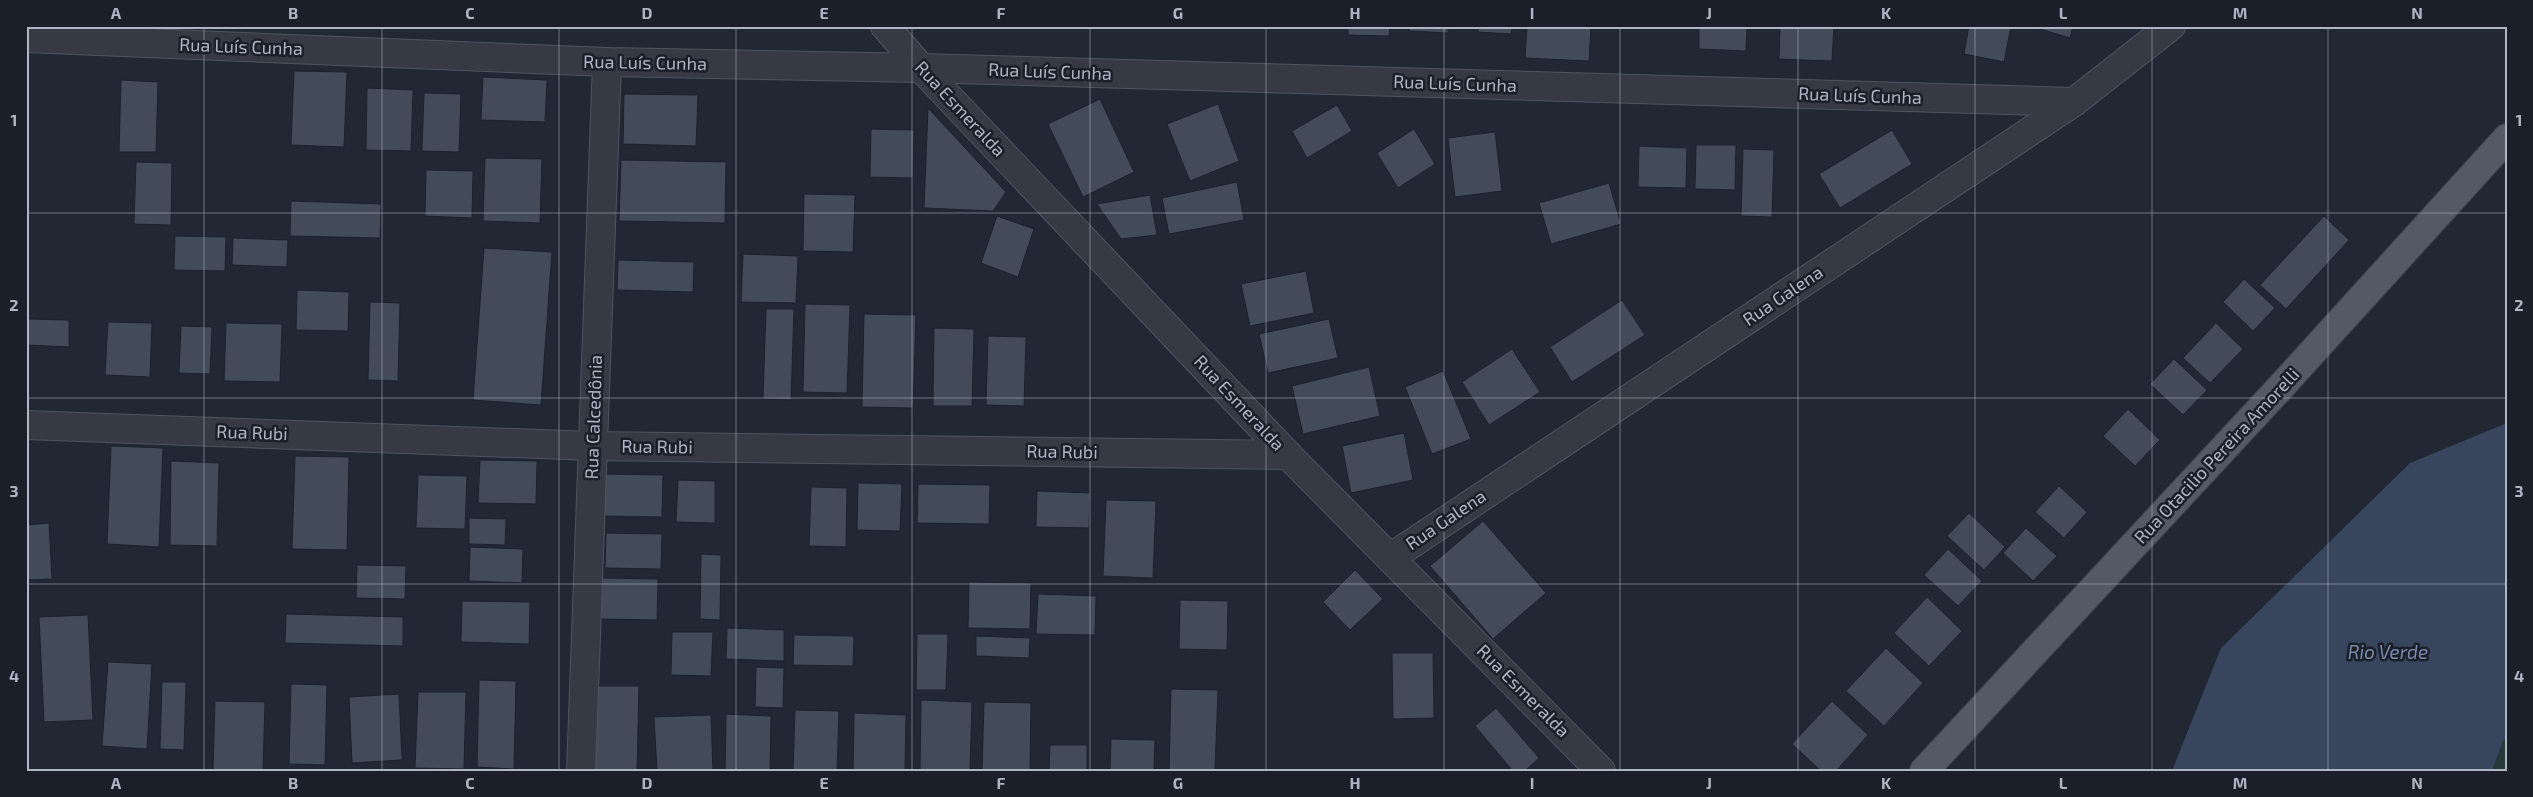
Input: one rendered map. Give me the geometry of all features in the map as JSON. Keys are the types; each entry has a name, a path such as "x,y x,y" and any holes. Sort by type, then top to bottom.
{"main road":[{"name":"Rua Otacilio Pereira Amorelli","path":"1924,771 2278,390 2507,138"}],"street":[{"name":"Rua Esmeralda","path":"885,26 921,68 1288,455 1601,771"},
{"name":"Rua Galena","path":"1390,558 2074,102 2171,26"},
{"name":"Rua Luís Cunha","path":"26,38 607,62 921,68 2074,102"},
{"name":"Rua Calcedônia","path":"581,771 607,62"},
{"name":"Rua Rubi","path":"26,425 593,446 1288,455"}],"shaded area":[{"path":"2507,737 2507,771 2492,771 2503,741"}],"water":[{"name":"Rio Verde","path":"2507,423 2507,737 2503,741 2492,771 2172,771 2221,648 2410,463"}],"building":[{"path":"1348,26 1390,26 1389,36 1348,35"},
{"path":"1409,26 1448,26 1448,33 1409,31"},
{"path":"1478,26 1512,26 1511,34 1478,32"},
{"path":"1527,26 1591,26 1589,61 1525,58"},
{"path":"1699,26 1747,26 1746,51 1699,49"},
{"path":"1780,26 1834,26 1832,61 1779,59"},
{"path":"1969,26 2011,26 2004,62 1964,54"},
{"path":"2030,26 2073,26 2070,38"},
{"path":"294,71 347,72 344,147 291,145"},
{"path":"483,77 547,80 545,122 481,120"},
{"path":"121,80 158,82 156,152 119,152"},
{"path":"367,88 413,90 411,151 366,150"},
{"path":"424,93 461,94 459,152 422,151"},
{"path":"624,94 698,95 696,146 623,144"},
{"path":"1100,99 1134,172 1083,197 1048,124"},
{"path":"1218,104 1239,161 1190,181 1167,124"},
{"path":"1337,105 1352,131 1307,158 1292,131"},
{"path":"928,108 1006,192 993,211 924,208"},
{"path":"871,129 914,130 913,178 870,177"},
{"path":"1414,129 1435,164 1398,188 1377,153"},
{"path":"1892,130 1912,164 1840,208 1819,174"},
{"path":"1495,132 1502,191 1455,197 1448,138"},
{"path":"1696,145 1736,145 1735,190 1695,189"},
{"path":"1639,146 1687,148 1686,188 1638,187"},
{"path":"1743,149 1774,150 1772,217 1741,216"},
{"path":"485,158 542,159 540,223 483,221"},
{"path":"621,160 726,162 725,223 619,221"},
{"path":"136,162 172,163 171,225 134,224"},
{"path":"426,170 473,171 472,218 425,216"},
{"path":"1237,182 1244,220 1169,234 1162,198"},
{"path":"1609,183 1621,224 1551,244 1539,203"},
{"path":"804,194 855,195 853,252 803,251"},
{"path":"1150,195 1157,235 1121,239 1097,204"},
{"path":"291,201 381,204 380,238 290,236"},
{"path":"997,216 1034,229 1018,277 981,263"},
{"path":"2324,216 2349,240 2286,309 2260,285"},
{"path":"175,236 226,237 225,271 174,270"},
{"path":"233,238 288,240 287,267 232,265"},
{"path":"484,248 552,252 541,405 473,400"},
{"path":"743,254 798,256 796,303 741,302"},
{"path":"618,260 694,262 693,292 617,290"},
{"path":"1306,271 1314,313 1250,326 1241,284"},
{"path":"2244,279 2275,308 2253,331 2223,302"},
{"path":"297,290 349,292 348,331 296,330"},
{"path":"1622,300 1645,335 1572,382 1550,347"},
{"path":"370,302 400,303 398,381 368,380"},
{"path":"805,304 850,305 847,393 803,392"},
{"path":"766,309 794,309 791,400 763,399"},
{"path":"864,314 916,315 913,408 862,407"},
{"path":"28,319 69,320 69,347 27,345"},
{"path":"1329,319 1338,358 1268,373 1259,334"},
{"path":"108,322 152,323 150,377 105,375"},
{"path":"226,323 282,324 280,382 224,381"},
{"path":"2216,323 2243,349 2210,383 2183,358"},
{"path":"181,326 212,327 210,374 179,373"},
{"path":"934,328 974,329 972,406 933,406"},
{"path":"988,336 1026,337 1024,406 986,405"},
{"path":"1512,349 1540,392 1489,425 1462,382"},
{"path":"2174,359 2207,390 2183,415 2150,384"},
{"path":"1369,367 1380,416 1303,434 1292,386"},
{"path":"1443,371 1471,439 1432,454 1405,387"},
{"path":"2128,409 2160,440 2135,466 2103,436"},
{"path":"1404,433 1413,480 1351,493 1342,446"},
{"path":"111,446 163,448 159,547 107,544"},
{"path":"295,456 349,457 347,550 292,549"},
{"path":"480,460 537,461 536,504 478,503"},
{"path":"171,461 219,463 217,546 170,545"},
{"path":"603,474 663,475 662,517 602,516"},
{"path":"418,475 467,476 465,529 416,528"},
{"path":"678,480 715,481 715,523 676,522"},
{"path":"858,483 902,484 900,531 857,530"},
{"path":"918,484 990,485 989,524 917,523"},
{"path":"2059,486 2087,512 2064,538 2035,512"},
{"path":"811,487 847,488 846,547 809,546"},
{"path":"1037,491 1090,493 1089,528 1036,527"},
{"path":"1106,500 1156,501 1153,578 1103,576"},
{"path":"1969,513 2005,547 1984,570 1947,536"},
{"path":"469,518 506,519 505,545 469,544"},
{"path":"1483,521 1546,593 1493,639 1430,566"},
{"path":"49,523 52,579 26,580 26,525"},
{"path":"2026,528 2057,556 2033,581 2003,553"},
{"path":"606,533 662,534 661,569 605,568"},
{"path":"470,547 523,549 522,583 469,581"},
{"path":"1948,549 1982,581 1958,606 1924,575"},
{"path":"701,554 721,555 720,620 700,619"},
{"path":"357,565 406,566 405,599 356,598"},
{"path":"1355,570 1383,599 1350,630 1323,602"},
{"path":"602,578 658,579 657,620 601,619"},
{"path":"969,582 1031,583 1030,629 968,628"},
{"path":"1038,594 1096,596 1095,635 1036,634"},
{"path":"1927,597 1962,631 1929,666 1894,633"},
{"path":"1180,600 1228,601 1227,650 1179,649"},
{"path":"462,601 530,602 529,644 461,642"},
{"path":"286,614 403,617 403,646 285,643"},
{"path":"88,615 93,720 44,722 39,617"},
{"path":"727,628 784,630 784,661 726,659"},
{"path":"672,632 713,632 711,676 671,675"},
{"path":"917,634 948,634 946,690 916,690"},
{"path":"794,635 854,636 853,666 793,665"},
{"path":"976,636 1030,638 1029,658 976,656"},
{"path":"1886,648 1923,683 1884,726 1846,691"},
{"path":"1392,653 1433,653 1434,718 1393,719"},
{"path":"108,662 152,664 147,749 102,746"},
{"path":"756,667 784,668 783,708 755,707"},
{"path":"479,680 516,681 514,769 477,767"},
{"path":"162,682 186,682 184,750 160,749"},
{"path":"291,684 327,685 325,765 289,764"},
{"path":"597,686 639,686 637,771 595,771"},
{"path":"1171,689 1218,690 1215,771 1169,771"},
{"path":"418,692 466,692 464,769 415,768"},
{"path":"399,694 402,760 352,763 349,697"},
{"path":"921,700 972,702 970,771 920,771"},
{"path":"215,701 265,702 263,771 213,771"},
{"path":"1832,701 1868,735 1836,771 1821,771 1792,744"},
{"path":"984,702 1031,703 1030,771 982,771"},
{"path":"1496,708 1539,758 1525,771 1513,771 1475,726"},
{"path":"795,710 839,711 837,771 793,771"},
{"path":"854,713 906,715 905,771 853,771"},
{"path":"726,714 771,716 770,771 725,771"},
{"path":"711,715 713,771 657,771 654,717"},
{"path":"1111,739 1155,740 1154,771 1110,771"},
{"path":"1050,745 1087,745 1087,771 1049,771"}]}
